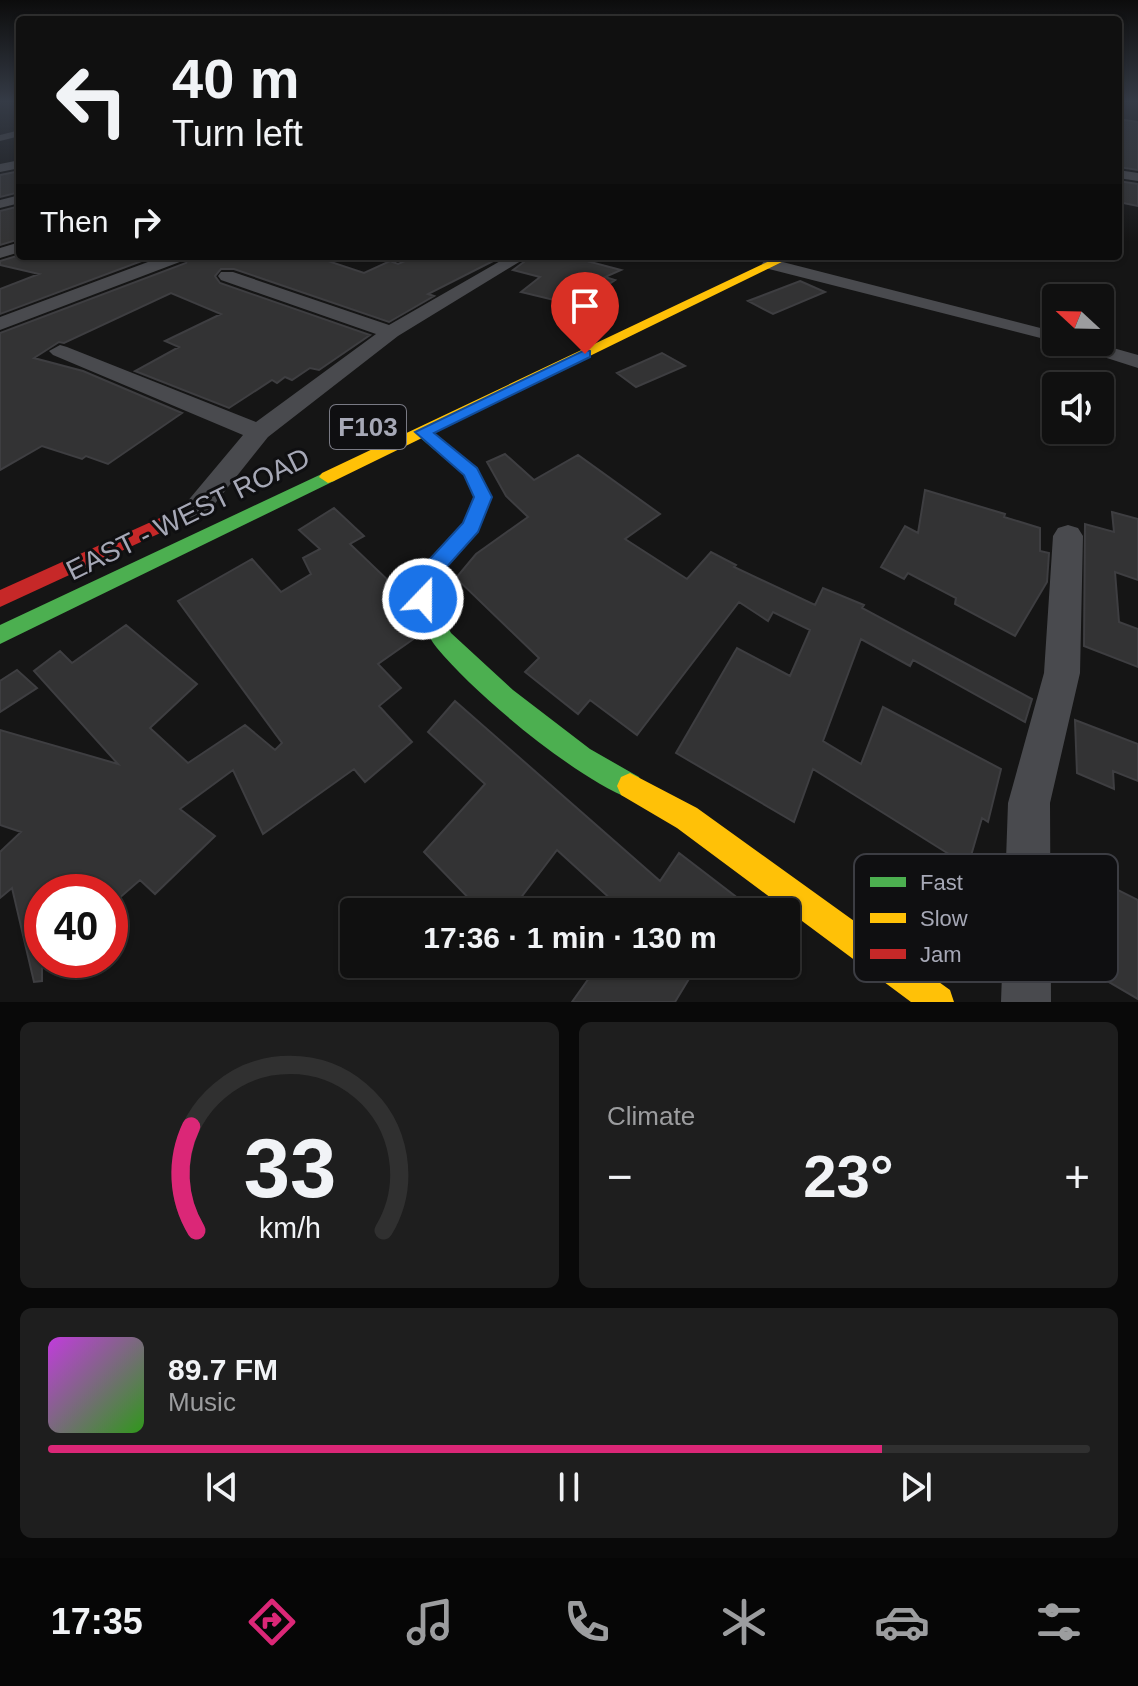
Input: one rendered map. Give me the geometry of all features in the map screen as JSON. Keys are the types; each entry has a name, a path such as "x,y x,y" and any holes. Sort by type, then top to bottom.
{"main road":[{"name":"EAST - WEST ROAD","path":"0,635 780,260"},
{"path":"423,432 471,472 483,497 471,527 435,566 423,599 443,640 505,698 581,758 687,818 854,940"},
{"name":"EAST - WEST ROAD","path":"0,599 238,488"},
{"path":"911,982 938,1002"}],"street":[{"path":"0,324 168,260"},
{"path":"195,509 259,432 391,332 514,260"},
{"path":"780,260 1042,334"},
{"path":"227,276 391,332"},
{"path":"60,351 259,432"},
{"path":"1114,355 1138,362"},
{"path":"1028,854 1029,803 1062,673 1068,536"},
{"path":"1026,982 1026,1002"}],"building":[{"path":"1122,149 1138,149 1138,170 1122,168"},
{"path":"16,172 16,193 0,197 0,175"},
{"path":"1122,182 1138,184 1138,206 1122,203"},
{"path":"16,207 16,240 0,245 0,211"},
{"path":"16,256 16,260 144,260 0,314 0,289 39,274 0,265 0,261"},
{"path":"188,260 325,260 364,273 390,261 398,264 408,260 495,260 428,294 434,296 389,322 234,269 221,269 215,276 220,283 370,335 319,370 310,368 292,380 285,377 277,383 272,380 229,408 135,371 179,347 165,341 221,314 171,293 64,343 59,342 34,358 83,371 182,413 108,464 42,446 0,470 0,333"},
{"path":"527,260 583,260 621,270 605,277 615,280 584,301 566,294 558,301 521,292 540,277 513,270"},
{"path":"800,281 825,292 773,314 748,301"},
{"path":"662,353 685,366 636,387 617,373"},
{"path":"505,454 534,480 578,455 660,514 625,539 687,579 711,552 736,565 734,567 815,605 823,588 864,605 862,608 1032,699 1025,722 913,660 910,666 861,639 823,741 861,764 883,707 1001,769 988,822 982,818 972,854 949,854 813,769 794,822 676,753 737,648 790,676 810,630 773,612 768,621 739,602 637,735 590,700 578,714 525,672 539,658 456,578 476,554 528,517 506,496 487,462"},
{"path":"925,490 1040,528 1040,551 1049,553 1047,582 1015,636 955,604 956,598 908,573 904,579 881,567 905,526 918,533"},
{"path":"334,508 364,536 350,544 392,584 383,590 404,614 415,638 378,664 401,688 379,706 412,742 365,782 354,769 263,834 233,770 180,809 215,836 155,894 140,880 128,890 128,874 24,874 24,939 12,888 0,898 0,852 21,832 0,825 0,730 118,764 34,671 60,651 72,663 126,625 197,684 150,728 188,763 245,725 275,750 282,743 178,601 252,559 281,592 311,574 303,558 320,549 299,530"},
{"path":"1112,512 1138,519 1138,580 1115,572 1119,622 1138,629 1138,667 1084,646 1085,524 1114,532"},
{"path":"17,670 37,688 0,712 0,681"},
{"path":"455,701 660,881 679,853 738,898 610,898 557,850 521,898 468,898 424,852 485,784 428,732"},
{"path":"1075,720 1138,744 1138,781 1113,771 1114,789 1077,773"},
{"path":"1118,890 1138,900 1138,999 1109,982 1118,982"},
{"path":"589,978 690,978 675,1002 572,1002"}],"traffic: fast":[{"path":"423,432 471,472 483,497 471,527 435,566 423,599 443,640 505,698 581,758 630,786"},
{"path":"0,635 328,477"}],"traffic: slow":[{"path":"328,477 781,260"},
{"path":"630,786 687,818 854,940"},
{"path":"911,982 938,1002"}],"traffic: jam":[{"path":"0,599 162,524"}],"route":[{"path":"423,599 435,566 471,527 483,497 471,472 423,432 585,354"}]}
